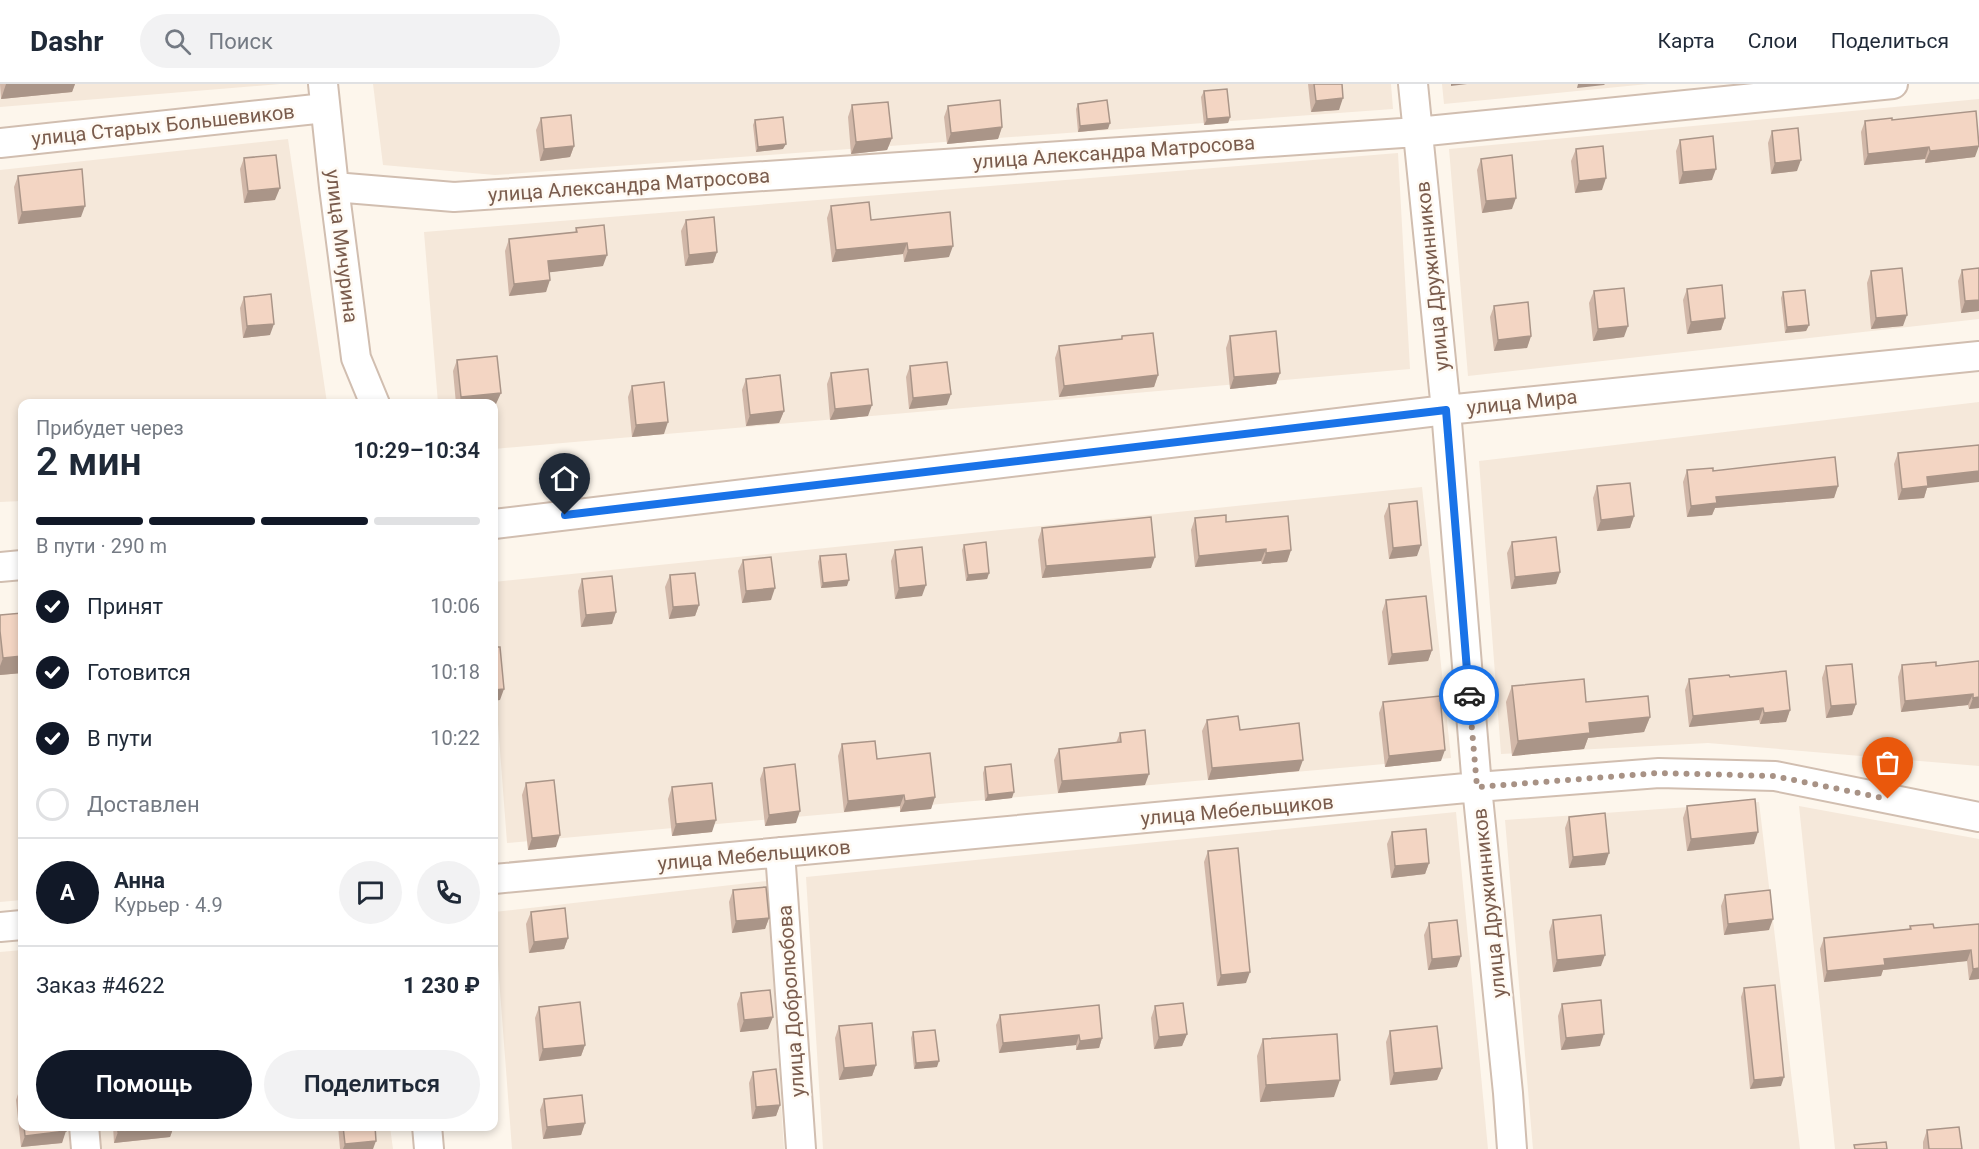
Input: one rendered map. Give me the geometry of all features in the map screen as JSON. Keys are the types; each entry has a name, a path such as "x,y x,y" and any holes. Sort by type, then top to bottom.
{"street":[{"name":"улица Дружинников","path":"1413,84 1446,410 1477,787 1512,1149"},
{"name":"улица Александра Матросова","path":"334,187 454,197 1417,132 1893,84"},
{"name":"улица Старых Большевиков","path":"0,143 324,96"},
{"name":"улица Мичурина","path":"324,96 356,358 373,399"},
{"name":"улица Мира","path":"498,524 1446,410 1979,356"},
{"path":"0,567 18,565"},
{"name":"улица Мебельщиков","path":"498,879 1477,787 1659,773 1774,776 1979,817"},
{"name":"улица Добролюбова","path":"780,852 801,1149"},
{"path":"0,927 18,925"},
{"path":"85,1131 87,1149"},
{"path":"427,1131 429,1149"}],"shaded area":[{"path":"0,84 280,84 0,107"},
{"path":"373,84 1391,84 1393,109 495,175 383,165"},
{"path":"1442,84 1648,84 1444,104"},
{"path":"1979,99 1979,319 1468,376 1449,149"},
{"path":"288,139 326,399 18,399 18,501 0,502 0,170"},
{"path":"1398,153 1410,369 498,449 498,399 438,399 424,232"},
{"path":"1979,402 1979,766 1708,743 1501,754 1479,461"},
{"path":"1422,487 1451,758 507,843 498,724 498,582"},
{"path":"18,622 18,900 0,902 0,624"},
{"path":"1759,802 1800,1149 1533,1149 1505,820"},
{"path":"1799,806 1979,839 1979,1149 1835,1149"},
{"path":"1456,812 1488,1149 823,1149 806,877"},
{"path":"767,881 784,1149 512,1149 498,965 498,912"},
{"path":"18,950 18,1131 391,1131 393,1149 0,1149 0,952"}],"building":[{"path":"1314,84 1342,84 1343,98 1316,101"},
{"path":"1227,89 1230,117 1207,119 1204,91"},
{"path":"1000,100 1002,127 951,133 948,106"},
{"path":"1107,100 1110,123 1080,126 1078,104"},
{"path":"888,102 892,138 856,142 852,105"},
{"path":"1976,111 1979,146 1930,151 1929,147 1868,154 1865,121"},
{"path":"571,115 574,146 544,149 541,118"},
{"path":"783,117 786,144 758,147 755,120"},
{"path":"1798,128 1801,160 1775,163 1772,131"},
{"path":"1713,136 1716,169 1683,172 1680,140"},
{"path":"1603,146 1606,178 1579,181 1576,149"},
{"path":"276,155 280,188 248,191 244,158"},
{"path":"1512,155 1516,198 1486,201 1481,159"},
{"path":"82,169 85,206 22,212 18,176"},
{"path":"869,202 871,220 950,212 953,246 908,250 907,243 836,250 831,206"},
{"path":"714,217 717,252 689,255 686,220"},
{"path":"604,225 607,255 548,261 550,280 514,284 509,239 577,232 576,228"},
{"path":"1902,268 1907,315 1876,318 1871,271"},
{"path":"1979,268 1979,300 1965,301 1962,270"},
{"path":"1722,285 1725,318 1691,322 1687,289"},
{"path":"1624,288 1628,326 1598,329 1594,291"},
{"path":"1805,290 1809,325 1787,327 1783,292"},
{"path":"271,294 274,324 247,326 244,297"},
{"path":"1528,302 1531,336 1498,340 1494,306"},
{"path":"1276,331 1280,373 1234,377 1230,336"},
{"path":"1153,333 1158,375 1064,386 1059,346"},
{"path":"497,356 501,393 461,397 457,360"},
{"path":"947,362 951,394 913,398 910,366"},
{"path":"868,369 872,405 835,409 831,373"},
{"path":"780,375 784,411 750,415 746,379"},
{"path":"664,382 668,422 636,425 632,386"},
{"path":"1979,445 1979,471 1927,477 1928,486 1902,489 1898,453"},
{"path":"1835,457 1838,486 1716,497 1717,503 1691,506 1687,470 1713,468 1713,471"},
{"path":"1630,483 1634,516 1601,520 1597,486"},
{"path":"1417,501 1421,545 1393,548 1389,504"},
{"path":"1226,515 1226,522 1288,516 1291,550 1266,553 1266,549 1199,556 1195,518"},
{"path":"1151,517 1155,557 1046,566 1042,528"},
{"path":"1556,537 1560,572 1515,577 1512,542"},
{"path":"986,542 989,573 968,575 964,545"},
{"path":"922,547 926,585 899,588 895,550"},
{"path":"846,554 849,580 823,583 820,556"},
{"path":"771,557 775,588 746,591 743,560"},
{"path":"695,573 699,605 673,607 670,575"},
{"path":"612,576 616,612 586,615 582,579"},
{"path":"1426,596 1432,650 1392,654 1386,600"},
{"path":"18,613 18,656 3,658 0,615"},
{"path":"498,647 500,647 504,689 498,690"},
{"path":"1979,661 1979,697 1973,698 1973,694 1905,701 1902,665 1936,662 1936,666"},
{"path":"1852,664 1856,704 1831,706 1826,666"},
{"path":"1786,671 1790,710 1764,713 1763,708 1693,716 1689,679"},
{"path":"1584,679 1586,702 1648,696 1650,717 1589,723 1590,733 1518,741 1512,686"},
{"path":"1440,696 1445,750 1389,756 1383,702"},
{"path":"1238,716 1240,730 1299,723 1303,760 1212,768 1207,720"},
{"path":"1145,730 1149,774 1062,781 1059,749 1121,742 1120,733"},
{"path":"875,741 877,759 930,753 935,797 905,801 904,795 848,801 842,744"},
{"path":"795,764 800,811 769,815 764,768"},
{"path":"1011,764 1014,792 988,795 985,767"},
{"path":"554,780 560,835 532,838 526,783"},
{"path":"712,783 716,820 676,824 672,787"},
{"path":"1755,799 1758,832 1691,839 1687,806"},
{"path":"1605,813 1609,853 1573,857 1569,817"},
{"path":"1426,829 1429,863 1395,866 1392,832"},
{"path":"1238,848 1250,972 1221,975 1208,851"},
{"path":"766,887 769,918 736,921 733,890"},
{"path":"1770,890 1773,919 1728,924 1725,895"},
{"path":"565,908 568,938 534,942 531,912"},
{"path":"1601,915 1605,955 1557,960 1553,920"},
{"path":"1457,920 1461,956 1432,959 1429,923"},
{"path":"1933,924 1934,928 1979,924 1979,968 1973,969 1971,950 1884,959 1885,965 1827,971 1824,938 1911,929 1910,926"},
{"path":"1775,985 1784,1077 1754,1080 1744,988"},
{"path":"770,990 773,1017 744,1020 741,993"},
{"path":"1601,1000 1604,1034 1566,1038 1562,1004"},
{"path":"580,1002 585,1045 543,1049 539,1007"},
{"path":"1183,1003 1187,1034 1159,1037 1155,1006"},
{"path":"1099,1005 1102,1038 1080,1041 1079,1035 1003,1043 1000,1015"},
{"path":"872,1023 876,1065 844,1068 839,1026"},
{"path":"1437,1026 1442,1068 1394,1073 1390,1031"},
{"path":"935,1030 939,1061 916,1063 913,1032"},
{"path":"1337,1034 1340,1080 1266,1085 1263,1039"},
{"path":"776,1069 780,1105 756,1107 753,1072"},
{"path":"582,1095 585,1123 547,1127 544,1099"},
{"path":"1959,1127 1962,1149 1929,1149 1927,1130"},
{"path":"24,1131 66,1131 25,1136"},
{"path":"344,1131 375,1131 376,1141 345,1144"},
{"path":"1886,1142 1887,1149 1855,1149 1854,1145"}],"way so far":[{"path":"1469,695 1477,787 1659,773 1774,776 1888,799"}],"route":[{"path":"565,515 1446,410 1469,695"}]}
